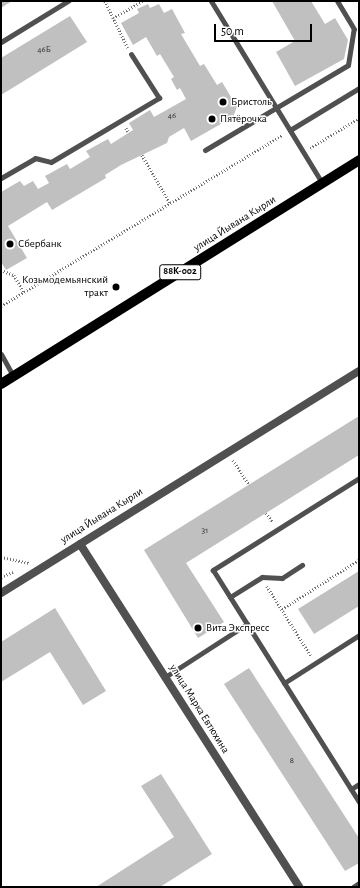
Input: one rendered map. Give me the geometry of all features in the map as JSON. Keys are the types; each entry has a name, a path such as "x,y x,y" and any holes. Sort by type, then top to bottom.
{"main road":[{"name":"улица Йывана Кырли","path":"1,384 359,160"}],"street":[{"name":"улица Йывана Кырли","path":"1,593 359,371"},
{"name":"улица Марка Евтюхина","path":"80,544 299,887"}],"lane":[{"path":"1,42 68,1"},
{"path":"211,1 322,183"},
{"path":"205,150 348,65 354,29 336,1"},
{"path":"1,178 35,158 51,162 159,98 131,54"},
{"path":"290,130 359,88"},
{"path":"1,354 13,376"},
{"path":"359,478 213,570 359,802"},
{"path":"230,597 262,577 282,578 302,565"},
{"path":"166,677 247,624"},
{"path":"284,683 359,635"},
{"path":"351,789 359,784"},
{"path":"353,887 359,883"}],"path":[{"path":"105,1 131,54"},
{"path":"113,18 143,1"},
{"path":"304,152 359,118"},
{"path":"1,306 290,130"},
{"path":"142,155 170,203"},
{"path":"1,270 14,275 24,292"},
{"path":"228,452 249,485"},
{"path":"281,609 359,560"},
{"path":"262,577 315,663"}],"building":[{"path":"1,1 12,1 1,8"},
{"path":"272,1 311,1 325,24 335,18 348,40 344,59 295,86 276,52 295,41"},
{"path":"148,4 150,8 159,4 164,13 172,9 185,33 181,34 200,66 204,64 217,85 222,82 237,107 233,117 191,141 184,128 169,137 167,143 121,165 105,175 106,178 52,210 47,202 8,226 27,258 6,270 1,262 1,192 20,181 24,186 33,181 38,189 49,183 45,176 67,164 70,169 90,157 86,151 108,139 111,144 133,130 129,123 150,110 154,117 186,99 180,88 177,90 171,79 174,77 160,54 157,56 146,37 133,45 121,23 139,13 137,9"},
{"path":"70,16 87,42 1,95 1,58"},
{"path":"359,416 359,455 186,563 224,622 198,638 144,550"},
{"path":"359,571 359,606 314,634 298,609"},
{"path":"55,608 106,691 83,705 50,652 1,682 1,642"},
{"path":"249,668 359,838 359,863 345,871 224,684"},
{"path":"161,774 212,854 160,887 96,887 174,837 141,786"}],"place":[{"name":"Бристоль","path":"223,102"},
{"name":"Пятёрочка","path":"212,119"},
{"name":"Сбербанк","path":"10,244"},
{"name":"Козьмодемьянский тракт","path":"116,287"},
{"name":"Вита Экспресс","path":"198,628"}]}
